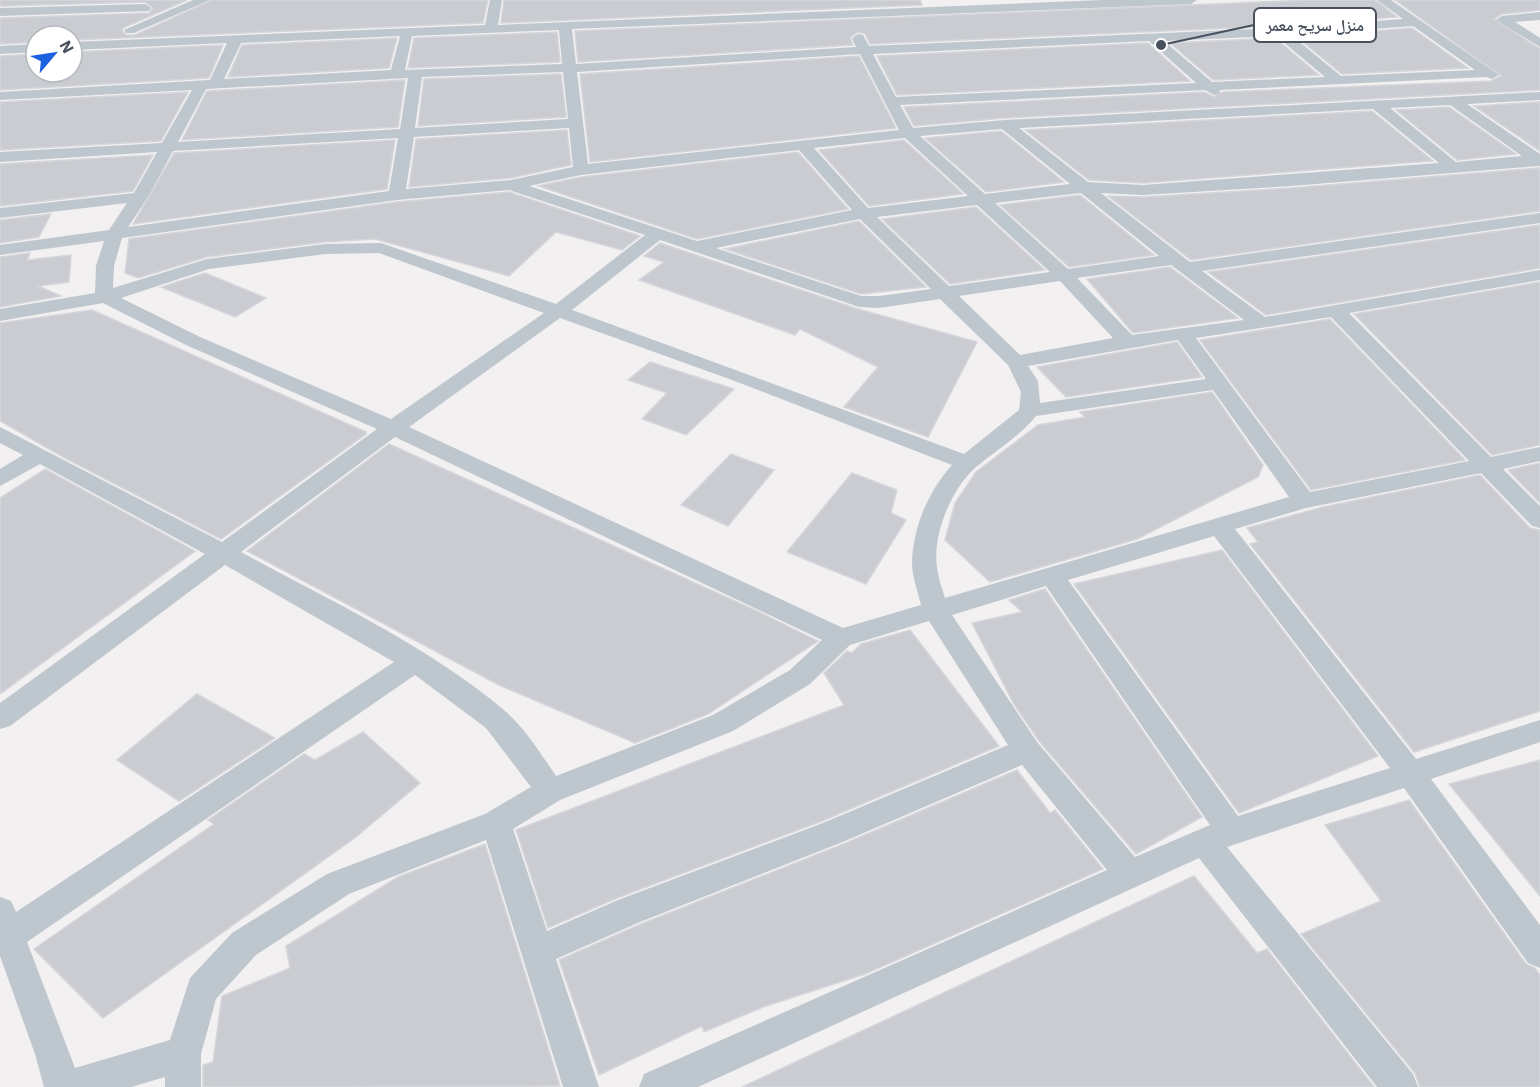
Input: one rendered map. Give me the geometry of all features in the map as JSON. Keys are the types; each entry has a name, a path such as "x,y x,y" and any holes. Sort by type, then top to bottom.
{"street":[{"path":"130,30 204,0"},
{"path":"491,29 496,0"},
{"path":"836,0 908,132 1064,275 1126,341"},
{"path":"84,46 845,15 933,6 1191,0"},
{"path":"1383,0 1489,73 1536,97"},
{"path":"120,44 147,4"},
{"path":"0,12 63,5 147,4"},
{"path":"1540,16 1502,20 1540,43"},
{"path":"0,96 416,73 569,68 864,50 1279,32 1418,22"},
{"path":"565,27 581,170"},
{"path":"397,74 407,32"},
{"path":"1279,32 1338,80"},
{"path":"1153,38 1209,86 1234,112"},
{"path":"105,297 104,273 114,235 140,197 167,147 236,39"},
{"path":"0,50 24,49"},
{"path":"398,195 416,73"},
{"path":"891,101 1489,73"},
{"path":"0,250 398,195 511,185 581,170 908,132 1005,124 1536,97"},
{"path":"1452,100 1539,160"},
{"path":"1377,105 1453,167"},
{"path":"0,157 577,123"},
{"path":"1005,124 1261,323"},
{"path":"802,144 864,214 943,294 1016,362 1028,381 1031,392 1029,411 1019,423 967,463 946,487 930,523 924,565 934,610 1027,750 1131,874"},
{"path":"694,247 864,214 1088,188 1143,190 1539,160"},
{"path":"511,185 859,301 879,302 1064,275 1181,263 1540,218"},
{"path":"0,213 140,197"},
{"path":"0,718 393,428 556,313 657,234"},
{"path":"0,315 105,297 207,264 325,249 364,247 394,252 556,313 739,376 967,463"},
{"path":"1016,362 1126,341 1261,323 1540,275"},
{"path":"105,297 193,341 393,428 841,638"},
{"path":"1335,310 1540,520"},
{"path":"1183,333 1304,501"},
{"path":"1029,411 1218,383"},
{"path":"0,434 223,553 415,661 496,720 529,759 550,791"},
{"path":"71,1087 183,1071 202,990 244,944 338,884 496,823 550,791 723,723 800,677 841,638 1304,501 1540,454"},
{"path":"0,479 39,455"},
{"path":"1219,525 1411,774 1540,952"},
{"path":"1051,575 1218,837 1400,1087"},
{"path":"62,1087 53,1054 4,924 415,661"},
{"path":"657,1087 1218,837 1540,731"},
{"path":"538,951 629,911 834,832 1027,750"},
{"path":"496,823 581,1087"}],"building":[{"path":"0,0 187,0 123,28 122,31 126,35 135,35 212,0 488,0 483,23 84,40 84,24 24,24 24,43 0,44 0,18 149,13 153,8 145,2 0,6"},
{"path":"504,0 920,0 922,5 501,23"},
{"path":"1309,0 1375,0 1397,17 1279,26 870,44 865,34 858,32 850,37 853,45 578,62 575,31"},
{"path":"1395,0 1540,0 1540,10 1502,14 1494,19 1540,49 1540,90 1005,118 914,126 904,107 1204,92 1214,97 1222,92 1491,81 1501,76"},
{"path":"1412,28 1468,68 1342,74 1297,37"},
{"path":"557,32 560,62 408,68 414,38"},
{"path":"397,38 389,68 228,77 242,45"},
{"path":"1275,38 1319,75 1213,80 1170,43"},
{"path":"1148,43 1190,81 897,95 877,56"},
{"path":"223,45 209,78 0,90 0,56 24,55 24,84 84,84 84,51"},
{"path":"859,56 896,128 590,162 580,74"},
{"path":"561,74 566,117 418,126 424,79"},
{"path":"405,80 398,127 182,140 207,91"},
{"path":"188,92 161,141 0,150 0,102"},
{"path":"1540,102 1540,151 1474,106"},
{"path":"1449,107 1516,154 1457,160 1396,110"},
{"path":"1372,111 1433,161 1143,183 1089,180 1025,130"},
{"path":"567,130 571,165 511,178 409,187 416,139"},
{"path":"1001,131 1064,182 986,192 925,138"},
{"path":"395,140 387,189 133,224 174,153"},
{"path":"904,140 963,194 869,206 819,150"},
{"path":"798,152 848,209 697,239 538,186 581,177"},
{"path":"153,155 133,191 0,206 0,164"},
{"path":"1540,168 1540,211 1191,260 1108,196 1143,197 1291,188"},
{"path":"509,192 640,236 622,250 556,232 509,276 375,239 325,242 207,257 138,278 125,273 129,239 397,202"},
{"path":"1080,195 1154,255 1069,267 1000,205"},
{"path":"976,207 1045,270 950,284 882,219"},
{"path":"51,214 39,237 0,243 0,220"},
{"path":"859,221 926,287 861,294 725,249"},
{"path":"1540,225 1540,268 1266,315 1208,272"},
{"path":"660,243 858,309 977,342 928,437 844,407 878,367 800,329 795,335 639,280 664,262 644,256"},
{"path":"30,253 27,260 71,255 69,282 38,286 61,296 0,307 0,257"},
{"path":"1170,267 1238,318 1133,333 1087,279"},
{"path":"205,273 266,298 235,317 161,287"},
{"path":"1540,282 1540,445 1492,455 1354,314"},
{"path":"92,310 366,432 366,434 221,539 63,457 0,421 0,323"},
{"path":"1330,319 1465,460 1311,490 1200,340"},
{"path":"1177,342 1202,377 1066,397 1037,367"},
{"path":"650,362 734,389 686,435 642,419 667,393 628,380"},
{"path":"1212,392 1263,465 1258,477 1137,539 990,582 945,540 955,503 976,472 1038,425 1085,417 1080,412"},
{"path":"389,444 818,641 708,714 635,743 499,685 247,551"},
{"path":"731,454 774,470 728,526 681,505"},
{"path":"1540,463 1540,503 1508,470"},
{"path":"45,469 195,551 0,694 0,498"},
{"path":"852,473 897,490 891,513 906,520 866,584 787,552"},
{"path":"1480,475 1530,528 1540,530 1540,711 1414,752 1250,544 1258,542 1247,528 1323,507"},
{"path":"1222,550 1378,756 1239,813 1074,584"},
{"path":"1045,589 1202,817 1136,854 1039,741 1014,704 972,623 1022,612 1009,600"},
{"path":"910,630 999,746 822,821 617,898 548,928 516,830 844,705 824,673 847,651 852,653 861,644"},
{"path":"197,694 275,738 179,801 117,760"},
{"path":"363,732 420,783 356,837 103,1018 34,949 214,824 208,820 304,754 315,760"},
{"path":"1540,760 1540,896 1449,784"},
{"path":"1017,770 1050,813 1055,810 1103,869 865,974 763,1007 704,1032 702,1026 599,1075 559,960 641,924 846,843"},
{"path":"1409,800 1526,964 1535,968 1540,975 1540,1087 1420,1087 1415,1073 1301,934 1381,901 1325,825"},
{"path":"485,844 560,1086 203,1087 203,1065 213,1062 222,996 290,968 286,946 398,877"},
{"path":"1194,876 1257,953 1267,949 1374,1087 742,1087"}],"place":[{"name":"منزل سريح معمر","path":"1161,45"}]}
